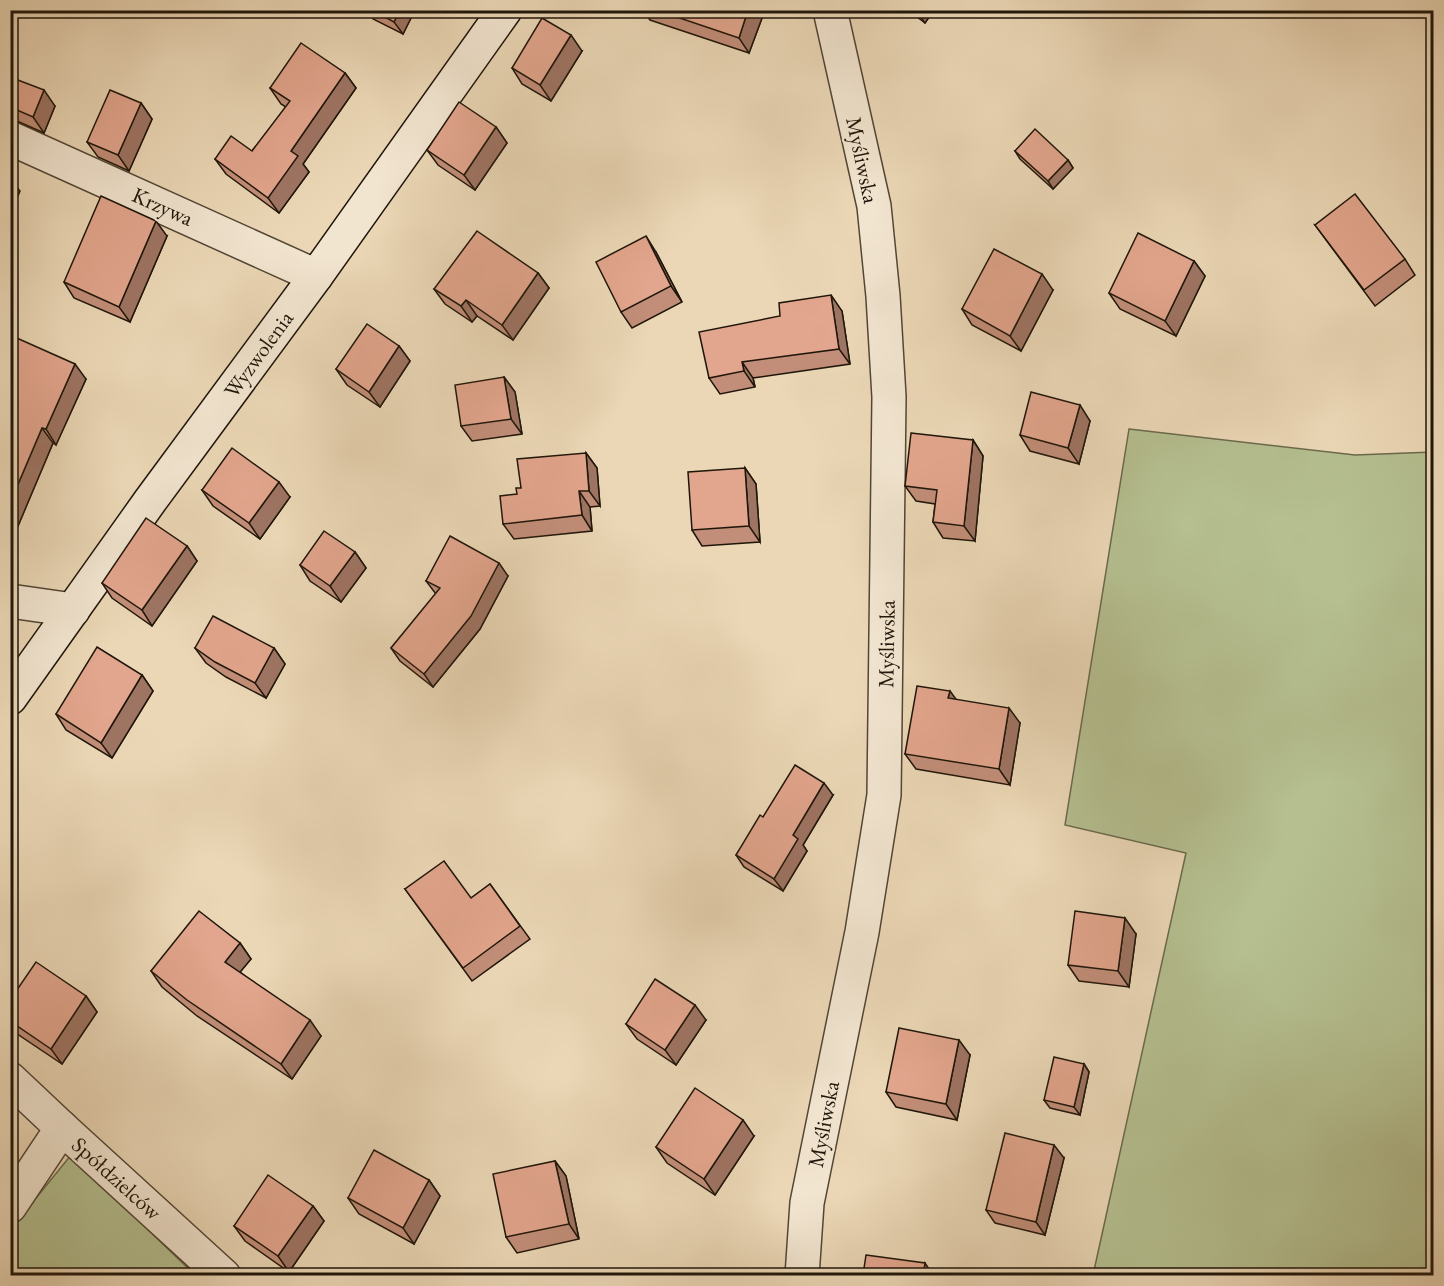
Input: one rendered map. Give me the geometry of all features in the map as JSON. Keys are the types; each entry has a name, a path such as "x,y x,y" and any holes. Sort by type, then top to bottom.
{"street":[{"name":"Wyzwolenia","path":"10,698 150,501 316,276 505,10"},
{"name":"Myśliwska","path":"802,1275 807,1203 862,932 884,795 889,397 883,296 874,206 830,10"},
{"name":"Krzywa","path":"10,138 316,276"},
{"path":"10,601 73,610"},
{"name":"Spółdzielców","path":"10,1079 224,1275"},
{"path":"10,1206 62,1128"}],"green space":[{"path":"1129,429 1355,455 1433,452 1433,1275 1093,1275 1186,853 1065,825"},
{"path":"71,1155 195,1275 11,1275 10,1230"}],"building":[{"path":"372,10 400,10 394,22"},
{"path":"656,10 748,10 739,38"},
{"path":"542,18 571,35 540,85 512,68"},
{"path":"301,43 345,73 291,151 298,156 268,198 215,159 231,136 252,151 290,101 270,88"},
{"path":"10,77 44,90 33,117 10,107"},
{"path":"110,90 141,103 118,155 87,142"},
{"path":"459,102 496,127 464,175 427,150"},
{"path":"1035,129 1068,160 1048,181 1015,151"},
{"path":"1355,194 1405,259 1364,290 1315,225"},
{"path":"101,196 156,221 119,307 64,282"},
{"path":"477,231 538,273 502,325 466,300 461,306 434,289"},
{"path":"1138,233 1194,261 1165,321 1109,293"},
{"path":"646,236 671,286 621,312 596,262"},
{"path":"994,249 1042,274 1010,336 962,309"},
{"path":"831,295 839,349 742,362 744,371 709,378 699,332 780,316 779,303"},
{"path":"367,324 399,346 369,392 336,369"},
{"path":"10,335 75,364 46,429 42,428 10,503"},
{"path":"504,377 511,419 461,426 455,385"},
{"path":"1031,392 1080,405 1068,448 1020,435"},
{"path":"911,433 973,440 964,526 933,522 937,490 905,486"},
{"path":"232,448 279,482 249,523 202,490"},
{"path":"586,453 589,491 579,491 582,515 503,524 500,496 517,494 516,488 521,488 517,459"},
{"path":"745,468 749,526 692,530 688,472"},
{"path":"146,518 187,546 142,610 102,583"},
{"path":"324,531 355,552 330,586 300,565"},
{"path":"450,536 499,563 471,616 424,674 391,648 440,588 426,581"},
{"path":"213,616 274,648 255,683 215,662 195,648"},
{"path":"97,647 142,675 101,743 56,714"},
{"path":"917,686 950,691 948,698 1009,708 999,769 905,754"},
{"path":"795,765 824,783 793,835 798,839 774,879 736,855 760,815 763,817"},
{"path":"444,861 471,898 490,884 520,926 463,968 405,889"},
{"path":"199,911 240,943 225,962 310,1020 281,1064 187,1000 151,971"},
{"path":"1075,911 1125,918 1118,971 1068,965"},
{"path":"36,962 86,996 51,1049 10,1021 10,1000"},
{"path":"655,979 695,1005 665,1050 626,1024"},
{"path":"899,1028 959,1040 946,1104 886,1092"},
{"path":"1054,1057 1084,1064 1074,1107 1044,1100"},
{"path":"695,1088 743,1120 704,1179 656,1147"},
{"path":"1005,1133 1054,1145 1036,1222 986,1210"},
{"path":"374,1150 429,1180 403,1228 348,1198"},
{"path":"555,1161 569,1224 506,1237 493,1174"},
{"path":"268,1175 313,1206 278,1256 234,1226"},
{"path":"866,1255 925,1263 923,1275 863,1275"}]}
